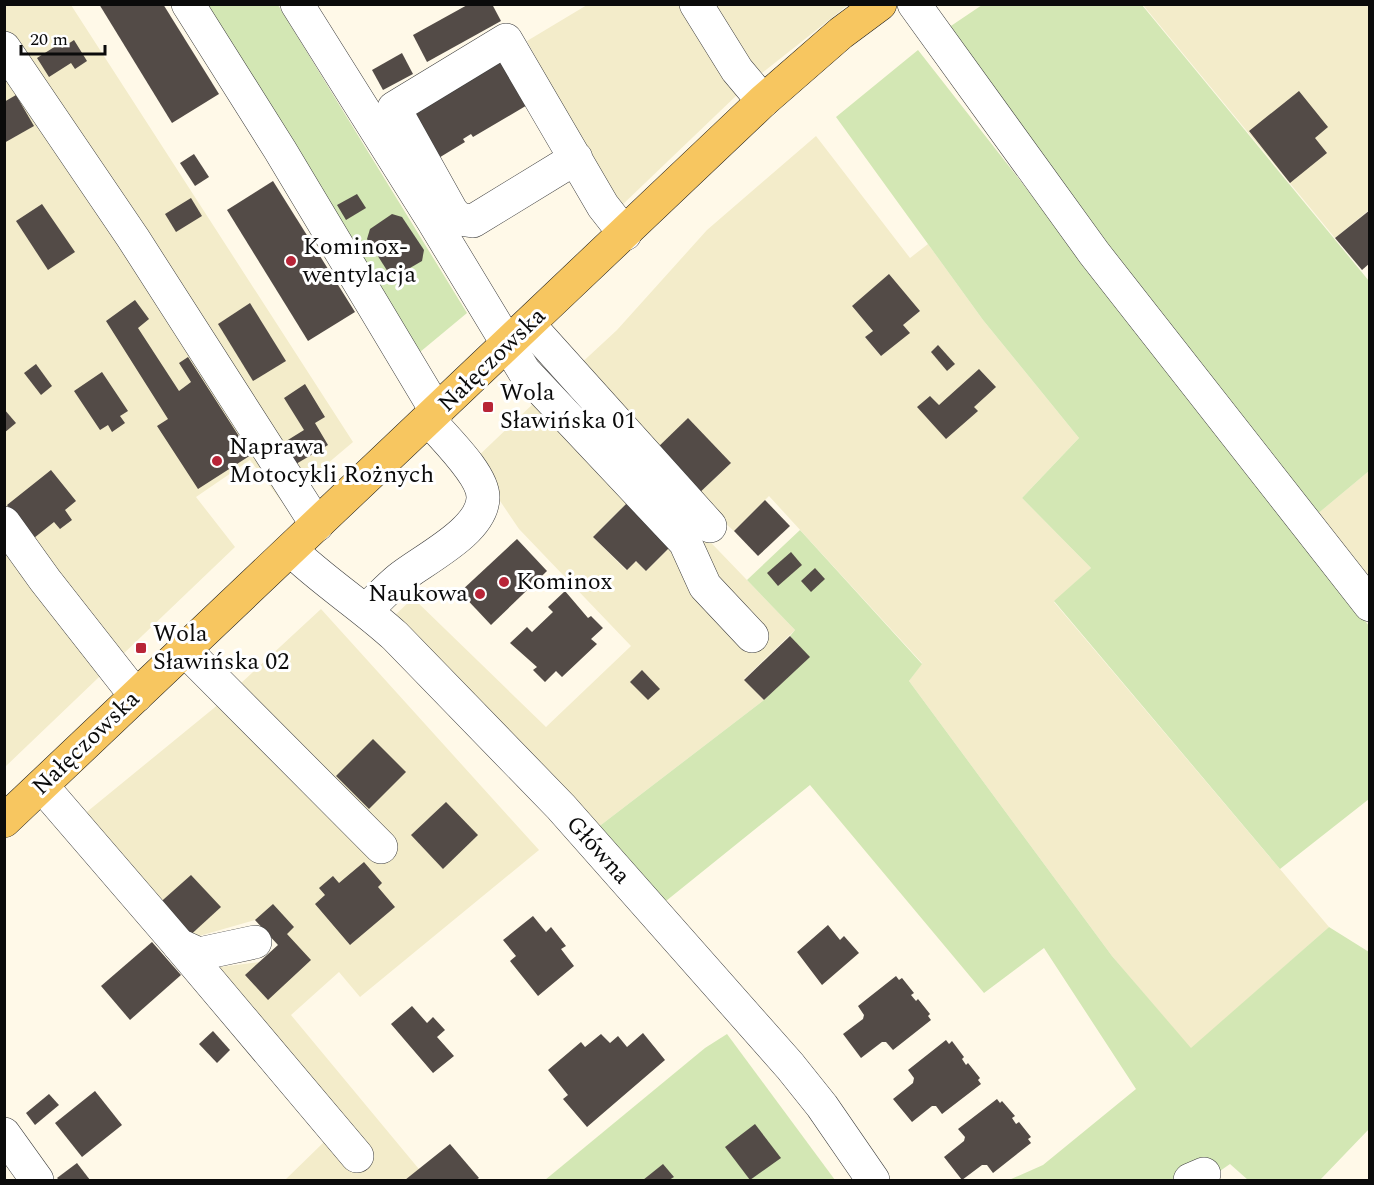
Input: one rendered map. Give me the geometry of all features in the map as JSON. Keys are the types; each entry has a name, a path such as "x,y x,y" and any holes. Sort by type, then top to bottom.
{"main road":[{"name":"Nałęczowska","path":"4,821 763,101 841,33 880,4"}],"street":[{"path":"188,4 280,150 433,416 476,476 483,497 478,514 464,531 400,578 366,610"},
{"path":"297,4 432,219 518,335 710,526"},
{"path":"696,4 737,70 763,101"},
{"path":"914,4 1094,253 1370,605"},
{"path":"576,158 473,221 466,222 452,212 393,108 506,40 576,158 603,206 625,234"},
{"path":"4,48 133,238 316,525"},
{"path":"518,335 524,371 685,542 705,586 752,636"},
{"path":"4,523 45,580 136,696"},
{"name":"Główna","path":"291,550 320,578 366,610 426,668 590,840 790,1066 822,1106 873,1180"},
{"path":"185,650 381,847"},
{"path":"42,786 357,1156"},
{"path":"179,945 199,954 255,942"},
{"path":"4,1134 37,1180"}],"shaded area":[{"path":"5,5 71,5 353,442 282,502 250,460 196,497 235,547 5,767"},
{"path":"587,5 686,5 739,93 620,207 607,192 527,41"},
{"path":"706,5 848,5 757,77"},
{"path":"1143,5 1369,5 1369,210 1335,238"},
{"path":"816,136 910,258 928,244 983,320 1079,438 1022,498 1091,568 1054,602 1329,927 1191,1049 1112,956 909,681 922,663 769,496 734,531 695,497 731,463 653,452 576,368 617,330 707,230","holes":["889,275 920,311 903,325 909,333 881,356 865,337 873,331 852,306"]},
{"path":"536,401 630,500 593,537 626,570 636,561 646,571 693,524 795,630 744,679 764,700 597,828 391,619 413,598 546,727 631,646 519,529 473,461"},
{"path":"1369,471 1369,583 1315,516"},
{"path":"321,609 539,850 360,997 339,972 291,1015 428,1180 285,1180 324,1142 188,971 260,962 278,945 255,920 185,940 77,820 214,708"}],"green space":[{"path":"185,5 278,5 467,313 408,362"},
{"path":"982,5 1142,5 1369,281 1369,471 1315,516 936,36"},
{"path":"918,50 1369,626 1369,799 1280,869 1054,601 1091,568 1022,498 1079,438 983,320 836,117"},
{"path":"800,530 922,664 909,681 1112,956 1191,1048 1329,927 1369,952 1369,1129 1320,1180 1248,1180 1230,1164 1207,1180 1009,1180 1043,1165 1136,1089 1044,948 984,993 810,785 661,905 597,828 764,700 809,657 790,636 795,630 747,580"},
{"path":"727,1034 835,1180 545,1180 705,1048"}],"building":[{"path":"99,4 163,4 219,94 172,123"},
{"path":"469,4 492,4 501,21 427,62 413,35"},
{"path":"74,40 87,61 75,69 71,63 49,77 37,58 59,44 62,48"},
{"path":"402,53 413,74 383,90 372,70"},
{"path":"502,58 529,104 473,137 471,134 463,139 465,142 437,159 410,114"},
{"path":"1299,91 1328,127 1315,138 1327,153 1290,183 1249,131"},
{"path":"16,95 34,126 4,143 4,102"},
{"path":"194,154 209,177 195,186 180,163"},
{"name":"Kominox- wentylacja","path":"273,181 355,312 308,341 227,210"},
{"path":"357,194 366,208 346,220 337,205"},
{"path":"191,198 202,216 176,232 165,214"},
{"path":"42,204 75,252 48,270 16,221"},
{"path":"1370,210 1370,263 1362,270 1335,238"},
{"path":"392,214 402,217 424,250 422,261 398,275 388,272 367,239 370,229"},
{"path":"889,274 920,311 903,325 910,333 881,356 865,337 873,331 852,306"},
{"path":"135,300 149,319 138,328 179,391 191,382 179,363 188,357 251,455 198,489 157,426 168,419 106,321"},
{"path":"250,303 286,361 253,381 218,324"},
{"path":"938,345 955,364 947,371 931,352"},
{"path":"36,364 52,386 41,395 24,373"},
{"path":"979,369 996,387 974,407 978,411 946,439 917,407 930,396 939,405"},
{"path":"102,372 128,411 120,416 125,423 112,432 108,425 100,430 74,391"},
{"path":"305,384 325,417 315,423 328,445 296,464 283,443 304,430 284,398"},
{"path":"4,409 16,423 4,433"},
{"path":"688,418 731,463 695,497 653,452"},
{"path":"51,470 76,501 65,510 72,520 60,529 54,522 34,538 7,505"},
{"path":"630,500 674,543 646,571 636,561 627,570 593,537"},
{"path":"765,500 790,526 758,556 734,531"},
{"name":"Kominox","path":"517,539 547,571 491,625 460,592"},
{"path":"791,552 802,565 778,586 767,573"},
{"path":"815,568 825,579 811,592 801,581"},
{"path":"565,591 588,618 591,616 603,628 591,639 597,644 562,677 556,671 545,682 533,670 537,667 510,643 527,627 532,632 553,612 548,607"},
{"path":"790,636 810,657 764,700 744,680"},
{"path":"642,670 660,689 648,700 630,682"},
{"path":"373,739 406,772 369,809 336,776"},
{"path":"446,802 478,835 443,869 411,835"},
{"path":"364,862 382,883 378,887 395,907 350,945 315,904 325,895 319,888 333,876 339,883"},
{"path":"191,875 221,907 185,940 155,907"},
{"path":"273,904 294,927 287,934 311,960 268,1000 245,975 278,945 255,920"},
{"path":"533,916 546,932 551,927 566,946 561,949 574,966 538,996 510,961 516,956 503,940"},
{"path":"828,925 840,940 844,936 859,953 822,985 797,952"},
{"path":"152,942 181,975 130,1020 101,986"},
{"path":"896,976 899,980 902,978 914,993 911,995 916,1001 918,999 930,1014 928,1016 931,1020 893,1050 886,1042 882,1042 861,1058 843,1034 863,1019 864,1015 858,1006"},
{"path":"412,1006 427,1023 433,1017 445,1030 437,1037 454,1056 433,1073 391,1024"},
{"path":"213,1031 230,1050 217,1063 199,1044"},
{"path":"643,1033 665,1060 587,1127 563,1099 568,1095 548,1070 581,1042 585,1047 601,1034 610,1043 618,1036 627,1047"},
{"path":"946,1040 949,1044 952,1041 964,1057 962,1059 966,1065 968,1063 980,1078 978,1080 981,1084 942,1114 936,1106 932,1106 912,1122 893,1099 913,1083 914,1078 908,1070"},
{"path":"95,1091 122,1125 82,1157 55,1123"},
{"path":"49,1094 59,1105 35,1125 26,1113"},
{"path":"997,1099 1000,1103 1002,1101 1015,1116 1012,1118 1016,1124 1019,1122 1031,1137 1028,1139 1031,1143 993,1173 987,1165 982,1165 962,1180 944,1157 964,1141 965,1137 958,1129"},
{"path":"755,1124 781,1158 750,1180 725,1147"},
{"path":"450,1144 479,1178 476,1180 405,1180"},
{"path":"77,1163 90,1180 59,1180 57,1178"},
{"path":"663,1164 674,1177 669,1180 643,1180"}],"place":[{"name":"Kominox- wentylacja","path":"291,261"},
{"name":"Wola Sławińska 01","path":"488,407"},
{"name":"Naprawa Motocykli Rożnych","path":"217,461"},
{"name":"Kominox","path":"504,582"},
{"name":"Naukowa","path":"480,594"},
{"name":"Wola Sławińska 02","path":"141,648"}]}
